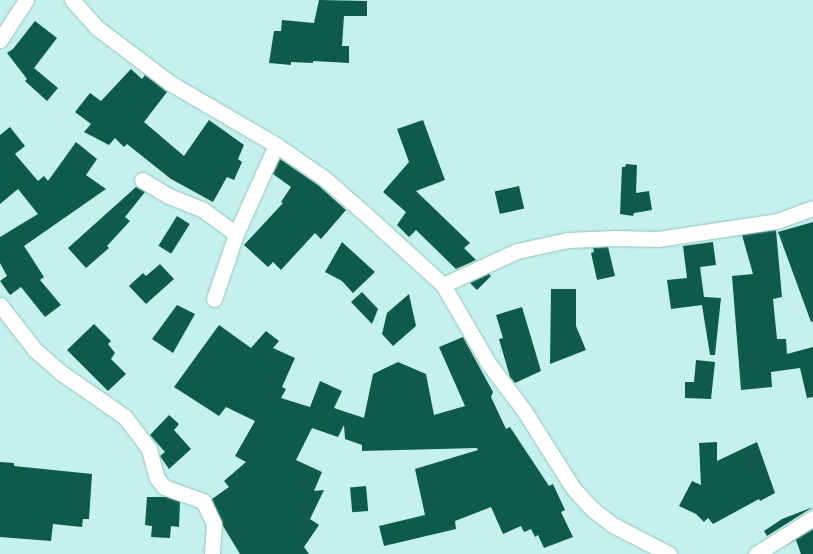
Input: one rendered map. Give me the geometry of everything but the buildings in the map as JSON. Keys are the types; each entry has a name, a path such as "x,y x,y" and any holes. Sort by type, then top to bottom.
{"street":[{"path":"0,40 26,0"},
{"path":"72,0 96,27 170,83 276,145 324,178 443,285 489,364 523,409 573,488 591,508 613,525 669,554"},
{"path":"214,299 236,234 276,145"},
{"path":"142,180 169,196 202,209 236,234"},
{"path":"443,285 517,251 568,240 614,238 658,239 777,221 813,208"},
{"path":"0,305 35,350 60,372 125,417 149,449 157,478 164,487 203,501 214,524 212,554"},
{"path":"756,554 813,518"}]}
